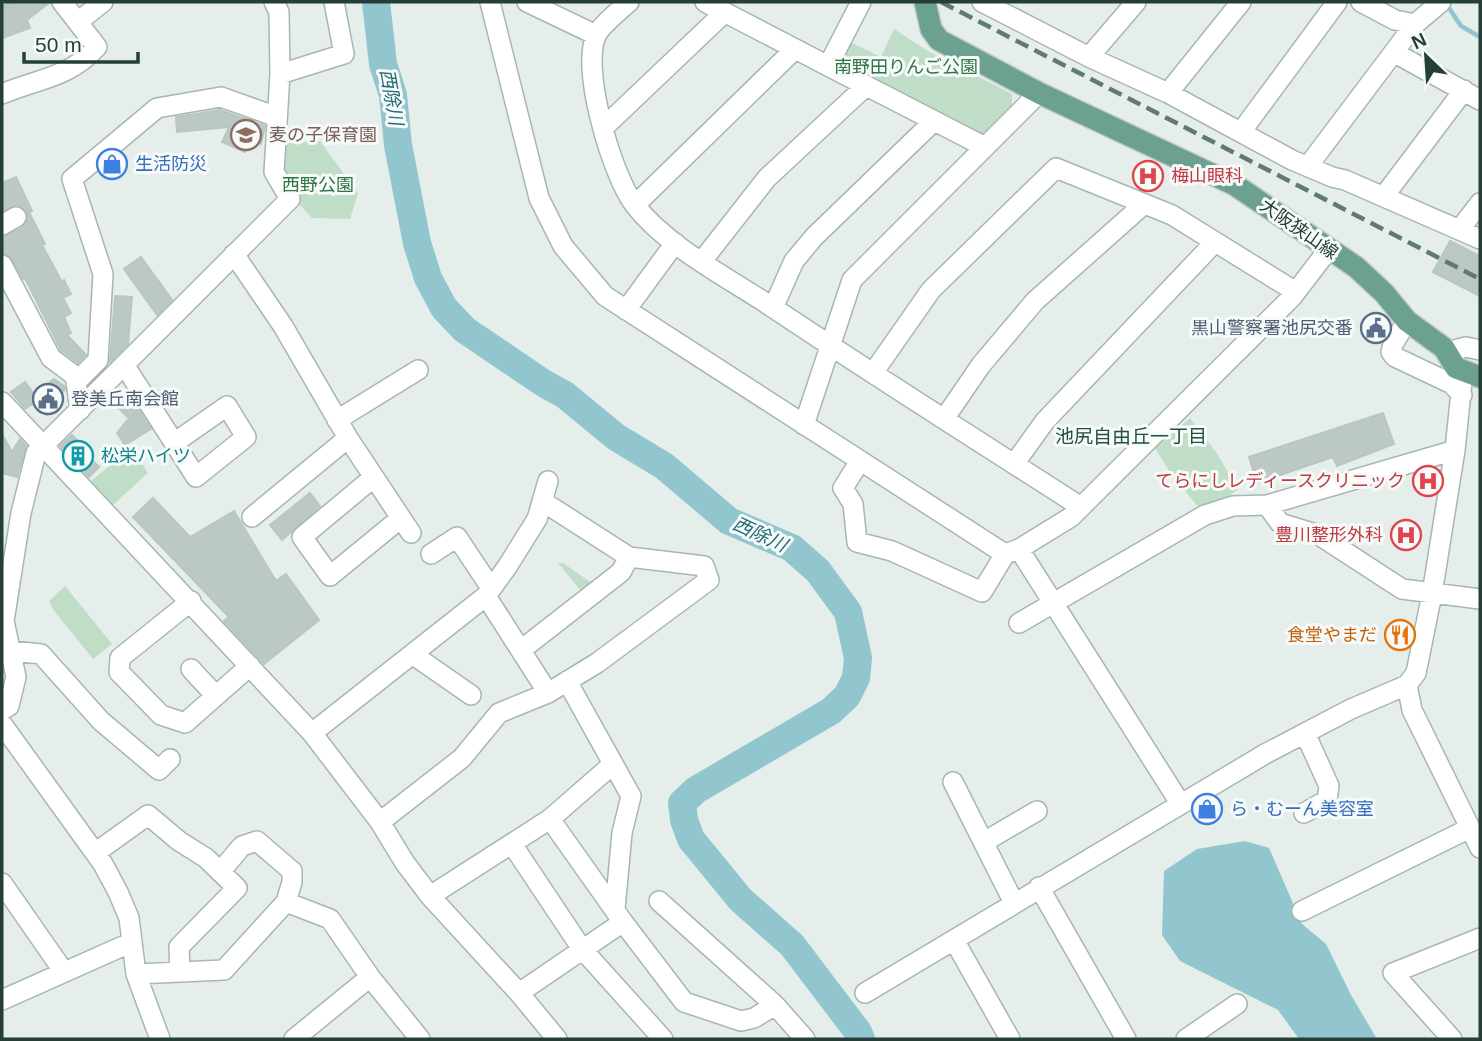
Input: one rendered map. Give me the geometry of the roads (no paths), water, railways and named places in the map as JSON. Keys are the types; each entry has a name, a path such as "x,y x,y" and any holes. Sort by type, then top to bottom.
{"main road":[{"name":"大阪狭山線","path":"925,2 931,29 939,40 1039,93 1235,185 1356,267 1384,293 1407,321 1452,360 1480,377"}],"street":[{"path":"2,94 55,77 89,56 97,47 62,2"},
{"path":"79,22 103,2"},
{"path":"2,710 9,706 16,677 3,620 20,513 36,453 290,199 274,172 280,74 278,12 274,2"},
{"path":"280,74 344,54 334,2"},
{"path":"490,2 539,198 563,246 605,296 860,461 1012,552 1055,603 1180,803"},
{"path":"527,2 596,35"},
{"path":"629,2 596,35 592,78 603,128 619,177 635,205 664,236 1082,507"},
{"path":"705,2 985,147"},
{"path":"828,66 861,2"},
{"path":"982,2 1014,8 1089,57 1168,93 1308,166 1480,239"},
{"path":"1089,57 1136,2"},
{"path":"1168,93 1241,2"},
{"path":"1241,132 1337,2"},
{"path":"1361,2 1395,20 1415,24"},
{"path":"1308,166 1415,24 1441,2"},
{"path":"603,128 725,12"},
{"path":"635,205 794,48"},
{"path":"1384,196 1472,95 1395,53"},
{"path":"702,261 767,178 866,86"},
{"path":"804,425 852,280 1039,93"},
{"path":"76,382 98,359 103,274 72,179 157,108 222,97 277,117"},
{"path":"773,308 794,261 814,237 934,121"},
{"path":"873,373 931,290 1056,169 1172,215 1296,292"},
{"path":"1460,229 1480,204"},
{"path":"944,419 981,365 1035,301 1143,205"},
{"path":"1014,464 1045,421 1215,242"},
{"path":"626,310 675,243"},
{"path":"860,461 844,488 853,504 857,542 891,551 982,592 1012,552 1071,517 1082,507 1296,292 1328,250"},
{"path":"234,254 283,326 348,438 374,477 406,525 330,576 302,537 374,477"},
{"path":"2,265 51,358 75,376 80,410"},
{"path":"1407,321 1391,352 1395,357 1452,384 1462,395"},
{"path":"865,993 1180,803 1305,733 1407,685 1416,673 1455,450 1462,382 1452,360 1466,347 1480,350"},
{"path":"125,366 174,443"},
{"path":"337,420 418,370"},
{"path":"2,402 312,733 380,822 405,863 430,896 558,1039"},
{"path":"252,517 348,438"},
{"path":"1020,624 1205,515 1233,506 1267,505 1455,450"},
{"path":"312,733 488,592 508,567 537,519 548,481"},
{"path":"380,822 462,758 499,713 548,693 607,656 709,580 704,566 629,557 542,501"},
{"path":"1267,505 1280,523 1319,535 1402,589 1480,599"},
{"path":"431,554 457,537 548,693"},
{"path":"521,650 621,572 629,557"},
{"path":"191,601 120,658 119,672 161,715 185,723 250,666"},
{"path":"12,651 41,653 101,720 159,770 170,759"},
{"path":"412,654 471,695"},
{"path":"191,669 216,696"},
{"path":"519,993 582,949 619,916 622,833 631,796 567,681"},
{"path":"1407,685 1412,710 1480,848"},
{"path":"2,724 95,853 118,892 130,918 136,974 160,1039"},
{"path":"1304,813 1327,800 1329,786 1305,733"},
{"path":"430,896 550,819 612,765"},
{"path":"953,782 1014,903"},
{"path":"984,842 1037,811"},
{"path":"95,853 148,815 179,841 206,858 237,888 179,947 180,971"},
{"path":"550,819 684,1002 741,1021 754,1018 775,1005"},
{"path":"1302,911 1470,828"},
{"path":"136,974 224,970 286,902 292,882 292,871 257,841 242,846 220,872"},
{"path":"512,844 582,949 663,1039"},
{"path":"2,883 64,972"},
{"path":"1039,887 1126,1039"},
{"path":"659,901 775,1005 805,1039"},
{"path":"286,902 330,919 370,977 420,1039"},
{"path":"1452,1039 1393,973 1480,938"},
{"path":"954,940 1010,1039"},
{"path":"2,1000 132,942"},
{"path":"307,1035 370,977"},
{"path":"1186,1039 1237,1004"}],"water":[{"path":"1245,841 1269,848 1302,924 1326,944 1377,1039 1299,1039 1278,1010 1180,961 1162,935 1164,871 1197,849"}],"waterway":[{"name":"西除川","path":"376,2 383,64 393,95 398,145 417,243 428,278 444,308 465,330 565,395 616,437 664,466 729,521 792,548 818,571 848,612 858,658 856,678 847,696 831,711 696,790 682,803 684,820 691,839 741,900 792,945 861,1039"},
{"path":"1447,5 1461,26 1480,37"}],"railway":[{"path":"941,2 1480,279"}],"place":[{"name":"麦の子保育園","path":"246,135"},
{"name":"生活防災","path":"112,164"},
{"name":"梅山眼科","path":"1148,176"},
{"name":"黒山警察署池尻交番","path":"1376,328"},
{"name":"登美丘南会館","path":"48,399"},
{"name":"松栄ハイツ","path":"78,456"},
{"name":"てらにしレディースクリニック","path":"1428,481"},
{"name":"豊川整形外科","path":"1406,535"},
{"name":"食堂やまだ","path":"1400,635"},
{"name":"ら・むーん美容室","path":"1207,809"}],"district":[{"name":"池尻自由丘一丁目","path":"1131,436"}],"park label":[{"name":"南野田りんご公園","path":"906,67"},
{"name":"西野公園","path":"318,185"}]}
